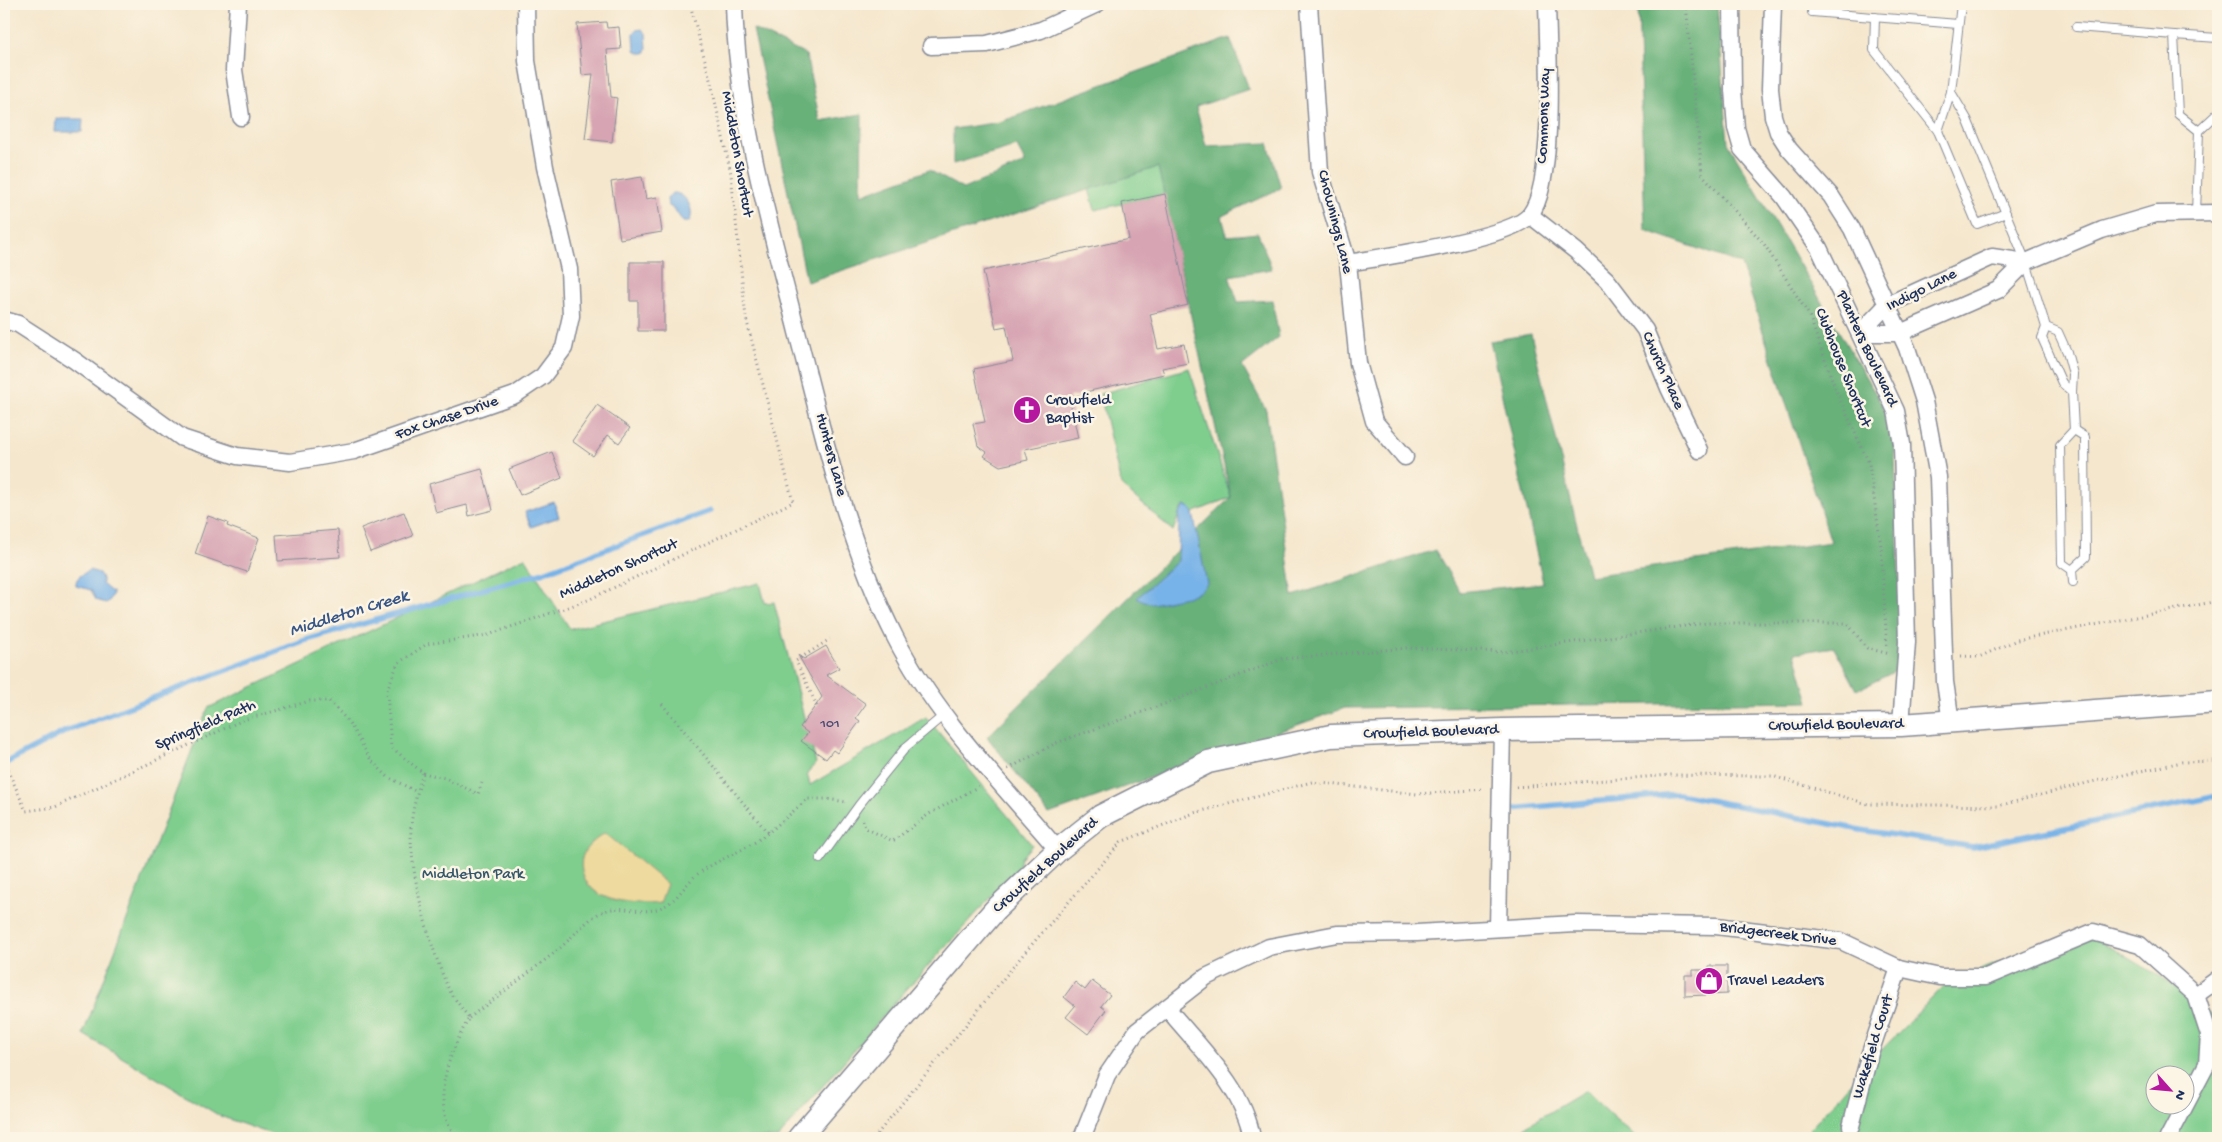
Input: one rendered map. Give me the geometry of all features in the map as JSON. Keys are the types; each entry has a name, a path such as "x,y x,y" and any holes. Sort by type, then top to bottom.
{"main road":[{"name":"Crowfield Boulevard","path":"799,1138 995,910 1058,850 1102,816 1208,762 1331,736 1502,730 1901,725 2218,702"}],"street":[{"path":"238,4 234,70 241,117"},
{"name":"Fox Chase Drive","path":"4,320 18,324 74,360 182,438 237,456 290,462 354,451 515,395 543,376 564,348 571,316 569,269 545,167 527,61 526,4"},
{"name":"Hunters Lane","path":"734,4 735,44 757,175 835,480 860,559 895,636 944,715 1058,850"},
{"path":"930,46 987,44 1040,30 1097,4"},
{"name":"Chownings Lane","path":"1309,4 1320,172 1348,263 1358,363 1374,420 1405,457"},
{"name":"Commons Way","path":"1530,215 1541,190 1548,140 1547,4"},
{"name":"Planters Boulevard","path":"1732,4 1733,90 1736,128 1742,148 1784,197 1819,248 1896,411 1902,444 1907,642 1901,725"},
{"name":"Planters Boulevard","path":"1773,4 1770,89 1773,116 1778,132 1789,149 1831,196 1852,229 1907,348 1924,400 1938,477 1945,682 1951,722"},
{"name":"Indigo Lane","path":"1860,333 1900,333 1998,290 2026,262 2102,230 2156,214 2218,213"},
{"path":"1348,263 1461,242 1504,231 1530,215"},
{"name":"Church Place","path":"1530,215 1576,251 1607,280 1645,330 1669,388 1699,450"},
{"name":"Indigo Lane","path":"1860,333 1887,305 1992,257 2026,262"},
{"path":"1498,928 1502,730"},
{"name":"Bridgecreek Drive","path":"1082,1138 1107,1075 1137,1032 1167,1008 1206,977 1269,948 1337,934 1417,933 1574,924 1716,926 1841,942 1899,968 1940,977 1986,977 2093,932 2140,945 2196,995"},
{"name":"Wakefield Court","path":"1852,1126 1870,1053 1899,968"},
{"path":"2168,1138 2207,1064 2209,1035 2196,995 2218,979"},
{"path":"1167,1008 1228,1083 1249,1120 1252,1138"}],"lane":[{"path":"1938,131 1951,92 1961,4"},
{"path":"1812,12 1958,24"},
{"path":"1875,17 1874,50 1938,131 1977,224 2006,213"},
{"path":"2076,27 2218,38"},
{"path":"2174,35 2178,114 2199,131"},
{"path":"1951,92 1967,120 2026,262 2046,327 2042,338 2062,383 2072,392"},
{"path":"2196,213 2199,131 2218,113"},
{"path":"2046,327 2058,332 2067,352 2073,374 2074,430 2060,445 2062,563 2072,570"},
{"path":"2072,570 2086,557 2084,438 2074,430"},
{"path":"2072,570 2073,582"},
{"path":"820,859 859,805 906,747 944,715"}],"path":[{"name":"Middleton Shortcut","path":"422,773 391,747 387,690 398,663 427,644 488,635 588,600 793,502 746,318 731,174 712,87 690,4"},
{"name":"Clubhouse Shortcut","path":"1686,4 1702,174 1764,244 1809,314 1837,393 1869,463 1881,546 1888,654"},
{"path":"817,706 796,661 830,639"},
{"name":"Springfield Path","path":"4,761 26,811 55,807 243,720 310,701 329,701 348,721 371,760 388,777 417,792"},
{"path":"662,704 768,833"},
{"path":"457,1138 447,1122 443,1088 452,1048 469,1018 446,984 431,938 416,878 411,836 417,792 422,773 445,778 478,794 484,780"}],"green space":[{"path":"1638,4 1717,4 1728,143 1894,425 1902,668 1857,690 1834,647 1795,653 1809,702 1345,708 1049,814 987,737 1231,497 1158,167 807,282 753,29 806,55 820,121 862,114 861,195 929,170 963,189 1025,163 1017,146 953,164 953,129 1000,122 1230,38 1249,89 1196,107 1206,146 1268,143 1281,188 1222,216 1227,236 1258,233 1272,269 1229,276 1238,302 1272,300 1279,337 1242,366 1266,410 1293,596 1435,550 1460,592 1543,583 1490,341 1531,334 1589,576 1831,542 1741,264 1645,230"},
{"path":"1157,154 1165,194 1095,210 1085,176"},
{"path":"1189,368 1231,497 1193,513 1190,508 1185,506 1181,509 1173,531 1121,485 1100,394"},
{"name":"Middleton Park","path":"525,557 570,629 760,583 765,603 774,602 816,763 807,773 810,785 926,717 1032,845 1021,858 1019,867 906,990 778,1138 282,1138 220,1116 83,1034 208,708"},
{"path":"2095,938 2161,977 2218,1019 2218,1138 1802,1138 1867,1065 1944,986 2021,953"},
{"path":"1585,1091 1636,1138 1520,1138 1526,1126"}],"sand":[{"path":"605,833 667,884 660,903 638,904 615,900 604,897 588,884 582,871 582,857 589,846"}],"water":[{"path":"642,29 646,33 647,49 645,53 639,53 635,50 634,34 637,30"},
{"path":"56,119 83,119 82,132 55,132"},
{"path":"672,193 682,196 688,203 691,213 689,222 683,222 675,210 668,205 667,199"},
{"path":"554,502 559,517 531,527 525,512"},
{"path":"1185,506 1190,508 1193,513 1207,584 1199,592 1187,597 1152,604 1137,598 1178,561 1179,514"},
{"path":"89,570 99,573 102,584 113,593 110,600 106,603 96,600 91,590 76,586 78,578"}],"building":[{"path":"606,22 607,28 619,27 621,49 607,50 611,97 617,98 612,142 585,139 593,74 582,75 577,24"},
{"path":"642,177 646,199 657,197 662,232 620,239 611,182"},
{"path":"1165,194 1188,305 1150,314 1158,349 1184,344 1188,363 1162,368 1164,374 1069,397 1078,438 1025,449 1028,460 1000,466 984,456 987,452 978,446 973,424 985,422 974,369 1013,361 1006,326 996,328 983,271 1129,239 1122,203"},
{"path":"630,262 664,262 664,331 638,331 638,301 630,301"},
{"path":"597,405 630,428 619,443 608,435 593,456 572,441"},
{"path":"552,452 562,478 520,495 509,469"},
{"path":"482,469 493,510 469,516 467,505 436,513 429,484"},
{"path":"404,512 413,536 370,552 361,528"},
{"path":"208,516 228,523 227,526 259,538 247,572 195,554"},
{"path":"338,530 340,557 278,561 276,535"},
{"path":"826,646 839,668 826,675 866,704 856,718 860,721 837,753 833,750 826,759 801,741 808,733 800,727 822,697 798,655 804,659"},
{"path":"1709,966 1727,966 1727,994 1685,996 1685,975 1693,975 1693,970 1709,970"},
{"path":"1092,981 1110,995 1101,1006 1106,1010 1088,1034 1066,1017 1075,1006 1064,997 1075,982 1085,990"}],"waterway":[{"name":"Middleton Creek","path":"4,764 66,731 303,641 544,572 710,511"},
{"path":"1501,810 1678,794 1861,830 1973,847 2218,796"}],"place":[{"name":"Crowfield Baptist","path":"1027,410"},
{"name":"Travel Leaders","path":"1709,981"}]}
